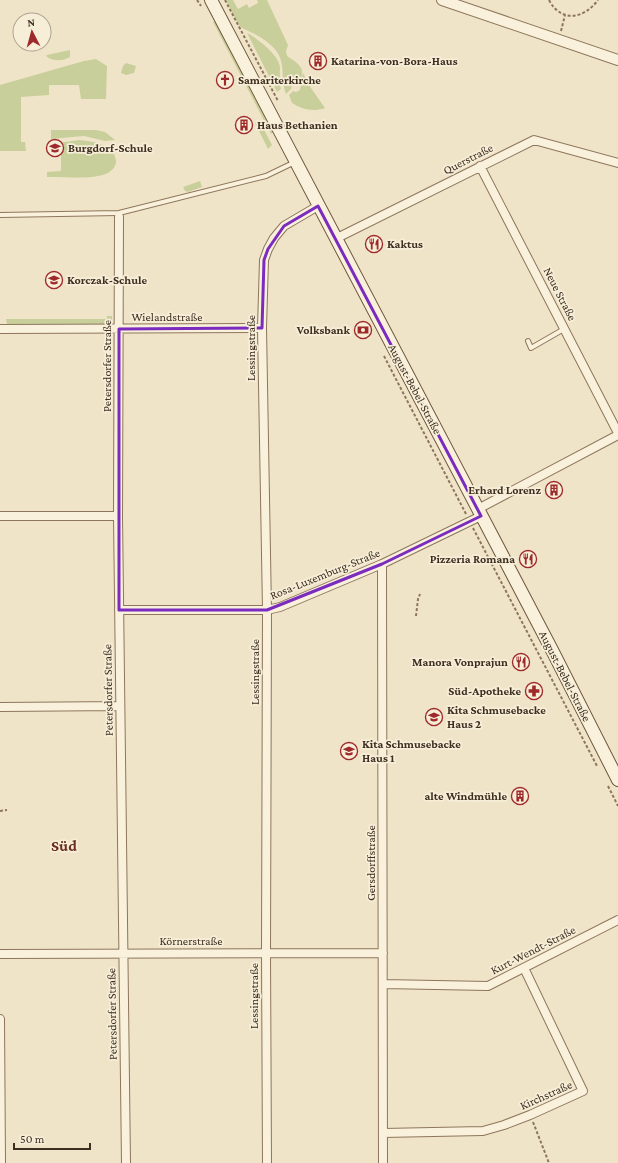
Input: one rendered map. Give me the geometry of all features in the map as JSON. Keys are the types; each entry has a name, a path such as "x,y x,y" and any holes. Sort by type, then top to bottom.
{"main road":[{"name":"August-Bebel-Straße","path":"211,0 480,513 612,781"}],"street":[{"path":"442,0 618,60"},
{"name":"Querstraße","path":"335,239 534,140 618,163"},
{"name":"Neue Straße","path":"480,166 618,434"},
{"name":"Lessingstraße","path":"267,1163 267,610 262,328 264,260 268,248 284,226 318,206"},
{"name":"Petersdorfer Straße","path":"120,218 118,516 126,1163"},
{"name":"Wielandstraße","path":"0,329 262,328"},
{"name":"Rosa-Luxemburg-Straße","path":"119,610 267,610 280,607 382,564 470,522 480,513 618,434"},
{"path":"0,516 118,516"},
{"name":"Gersdorffstraße","path":"382,564 383,1163"},
{"path":"0,707 120,706"},
{"name":"Kurt-Wendt-Straße","path":"383,984 488,986 618,920"},
{"name":"Körnerstraße","path":"0,954 383,952"},
{"name":"Kirchstraße","path":"383,1133 483,1131 530,1115 583,1091 524,968"},
{"path":"0,1019 1,1163"}],"lane":[{"path":"0,215 120,213 266,176 296,162"},
{"path":"528,341 531,348 564,329"}],"path":[{"path":"549,0 553,8 565,15 573,16 587,12 598,0"},
{"path":"560,32 565,15"},
{"path":"470,522 599,770"},
{"path":"416,616 420,594"},
{"path":"612,781 618,806"},
{"path":"0,810 7,810"},
{"path":"530,1115 549,1163"}],"highlighted area":[{"path":"318,206 481,516 382,564 267,610 119,610 119,329 262,328 264,260 268,249 284,226"}],"green space":[{"path":"226,0 233,0 238,9 247,4 249,8 258,3 257,0 267,0 288,45 286,51 287,56 297,63 302,69 299,82 294,82 291,89 286,94 283,83 280,57 277,52 263,39 254,33 245,30 239,25"},
{"path":"215,20 274,132 271,134 213,22"},
{"path":"247,33 267,47 279,62 281,89 277,92"},
{"path":"70,50 70,57 64,59 55,60 46,56 47,55"},
{"path":"96,59 107,66 106,99 81,99 79,85 49,85 49,95 21,97 21,142 25,142 26,151 0,151 0,85 84,61"},
{"path":"126,63 136,66 134,73 126,75 121,73 123,66"},
{"path":"303,73 311,88 325,108 308,110 292,103 289,95 293,91 296,92 300,90"},
{"path":"259,120 272,145 268,149 255,123"},
{"path":"51,130 96,130 105,132 115,140 105,141 84,136 51,139"},
{"path":"79,140 90,141 102,145 112,151 116,161 113,169 108,173 95,177 47,177 47,172 61,171 61,151 50,151 50,143"},
{"path":"200,181 202,187 188,192 185,191 183,187"},
{"path":"107,316 112,316 112,322 108,326 10,326 7,324 6,319 107,319"}],"place":[{"name":"Katarina-von-Bora-Haus","path":"318,61"},
{"name":"Samariterkirche","path":"225,80"},
{"name":"Haus Bethanien","path":"244,125"},
{"name":"Burgdorf-Schule","path":"55,148"},
{"name":"Kaktus","path":"374,244"},
{"name":"Korczak-Schule","path":"54,280"},
{"name":"Volksbank","path":"363,330"},
{"name":"Erhard Lorenz","path":"554,490"},
{"name":"Pizzeria Romana","path":"528,559"},
{"name":"Manora Vonprajun","path":"521,662"},
{"name":"Süd-Apotheke","path":"534,691"},
{"name":"Kita Schmusebacke Haus 2","path":"434,717"},
{"name":"Kita Schmusebacke Haus 1","path":"349,751"},
{"name":"alte Windmühle","path":"520,796"}],"district":[{"name":"Süd","path":"64,845"}]}
